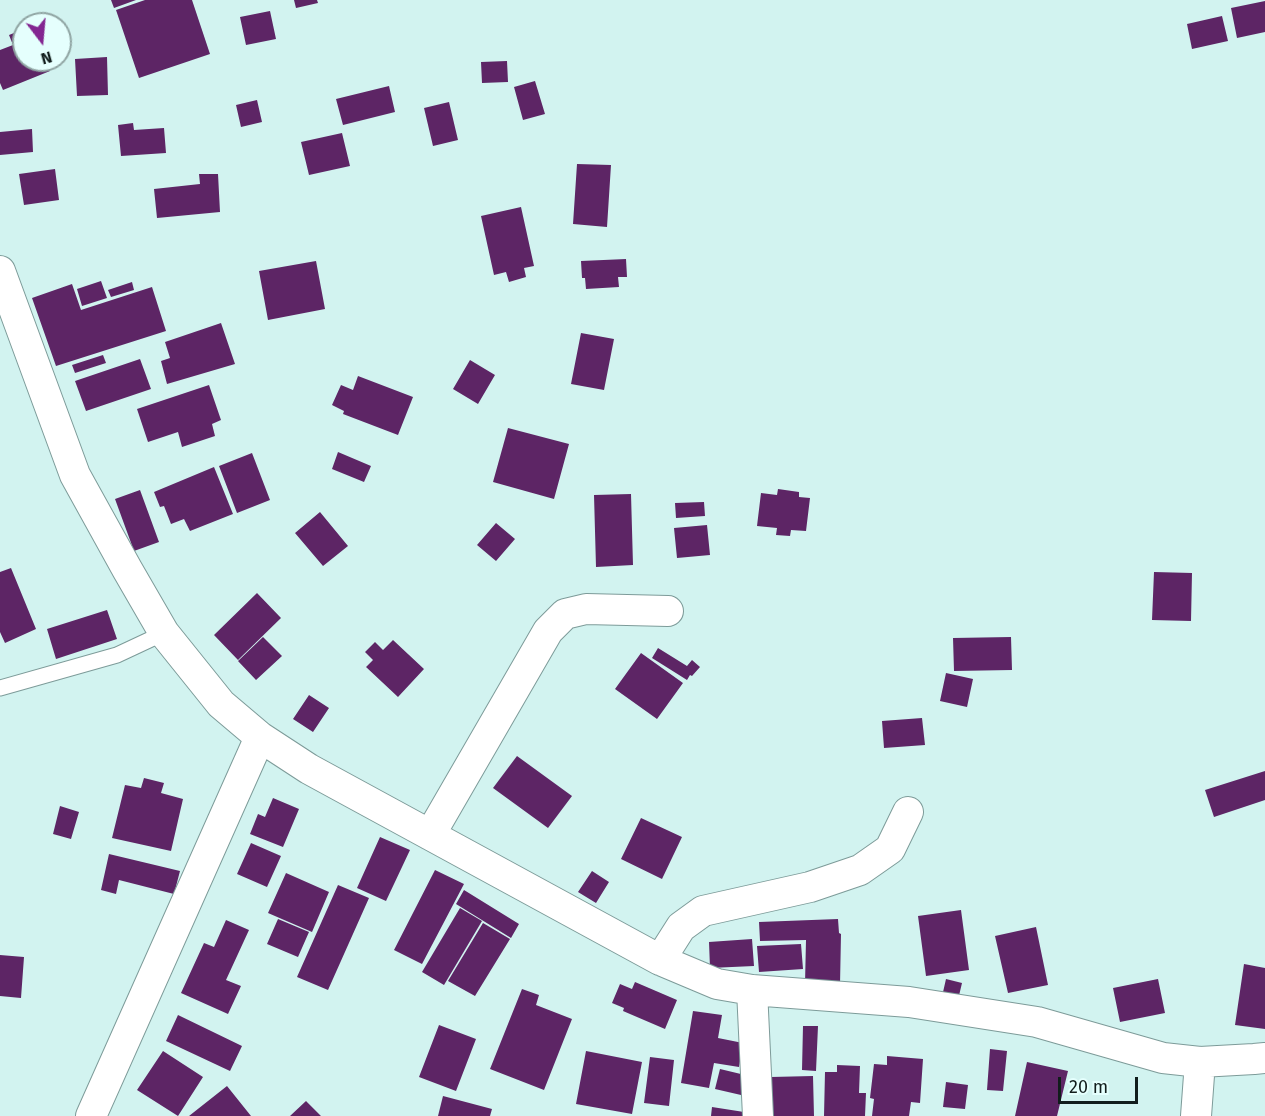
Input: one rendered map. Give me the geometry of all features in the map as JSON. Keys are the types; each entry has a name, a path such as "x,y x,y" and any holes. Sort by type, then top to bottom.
{"street":[{"path":"0,271 75,475 164,633 221,704 260,737 309,769 660,960 717,984 752,990 909,1002 1037,1022 1162,1058 1200,1062 1265,1058"},
{"path":"430,835 548,631 565,614 586,609 668,611"},
{"path":"91,1116 260,737"},
{"path":"660,960 681,927 703,911 810,887 860,870 890,849 908,812"},
{"path":"752,990 758,1116"},
{"path":"1196,1116 1200,1062"}],"lane":[{"path":"0,688 117,655 164,633"}],"building":[{"path":"111,0 136,0 114,8"},
{"path":"145,0 192,0 210,54 139,78 116,10"},
{"path":"294,0 317,0 318,3 296,8"},
{"path":"1265,1 1265,32 1237,38 1231,8"},
{"path":"270,11 276,39 246,45 240,17"},
{"path":"1222,16 1228,41 1192,49 1187,24"},
{"path":"12,45 12,72 48,72 3,90 0,83 0,50"},
{"path":"107,57 108,95 77,96 75,59"},
{"path":"507,61 508,82 482,83 481,62"},
{"path":"535,81 545,114 523,120 514,87"},
{"path":"389,86 395,112 343,125 336,99"},
{"path":"257,100 262,122 241,127 236,105"},
{"path":"449,102 458,140 433,146 424,108"},
{"path":"133,123 134,130 164,128 166,153 121,156 118,125"},
{"path":"32,129 33,152 0,155 0,132"},
{"path":"342,133 350,166 309,175 301,142"},
{"path":"577,164 611,165 607,227 573,224"},
{"path":"55,169 59,200 24,205 19,174"},
{"path":"199,174 218,174 220,212 157,218 154,189 200,184"},
{"path":"521,207 534,266 524,268 526,277 509,282 506,272 494,275 481,216"},
{"path":"626,259 627,277 618,277 619,287 586,289 585,278 582,278 581,261"},
{"path":"316,261 325,309 268,320 259,271"},
{"path":"101,281 107,298 82,306 77,289"},
{"path":"132,282 134,290 111,297 108,290"},
{"path":"72,284 81,310 152,287 166,331 56,366 32,298"},
{"path":"221,323 235,364 167,384 161,361 170,358 165,342"},
{"path":"581,333 614,339 604,390 571,384"},
{"path":"103,355 106,363 75,373 72,365"},
{"path":"140,359 151,389 86,411 75,381"},
{"path":"470,360 495,375 478,404 453,389"},
{"path":"358,376 413,397 398,435 343,414 344,411 332,405 341,385 353,390"},
{"path":"209,385 221,420 212,424 215,436 182,447 178,432 148,442 137,409"},
{"path":"508,428 569,444 554,499 493,482"},
{"path":"338,452 371,466 364,482 332,469"},
{"path":"252,453 270,500 237,513 219,466"},
{"path":"214,467 233,514 190,531 184,519 171,524 164,506 160,507 154,492"},
{"path":"778,489 799,492 799,497 810,498 806,531 791,530 790,536 776,535 777,528 757,526 761,493 777,495"},
{"path":"140,490 159,542 134,551 115,499"},
{"path":"631,494 633,565 596,567 594,495"},
{"path":"704,502 705,516 676,518 675,503"},
{"path":"320,512 348,546 323,566 295,533"},
{"path":"496,523 515,539 496,561 477,545"},
{"path":"707,525 710,555 677,558 674,528"},
{"path":"11,568 36,629 5,643 0,632 0,572"},
{"path":"1154,572 1192,573 1191,621 1152,620"},
{"path":"257,593 281,618 238,660 214,635"},
{"path":"107,610 117,639 56,659 47,629"},
{"path":"263,637 282,656 256,680 238,661"},
{"path":"1011,637 1012,670 954,671 953,638"},
{"path":"393,640 424,669 398,697 366,667 373,660 365,652 375,642 383,650"},
{"path":"658,648 687,666 692,660 700,667 687,680 652,658"},
{"path":"641,653 683,683 657,719 615,689"},
{"path":"946,673 973,679 967,707 940,701"},
{"path":"309,695 329,708 313,732 293,719"},
{"path":"922,718 925,745 884,748 882,721"},
{"path":"517,756 572,796 548,828 493,788"},
{"path":"1265,771 1265,800 1214,817 1205,790"},
{"path":"144,778 164,783 161,793 183,799 171,851 112,838 125,785 141,788"},
{"path":"273,798 299,809 283,847 250,834 258,814 265,817"},
{"path":"60,806 79,812 71,839 53,834"},
{"path":"641,818 682,837 662,879 621,859"},
{"path":"380,837 410,850 386,901 357,888"},
{"path":"251,843 281,856 267,887 237,874"},
{"path":"109,854 180,871 174,894 119,880 116,894 101,890"},
{"path":"435,870 464,884 422,964 394,950"},
{"path":"592,871 609,882 596,903 578,892"},
{"path":"286,873 329,892 312,932 268,913"},
{"path":"338,885 369,898 328,990 297,977"},
{"path":"464,890 519,924 511,938 456,904"},
{"path":"460,908 482,921 444,985 422,972"},
{"path":"961,910 969,970 926,976 918,916"},
{"path":"278,919 309,932 298,957 267,944"},
{"path":"838,919 841,934 840,985 805,984 806,940 760,941 759,922"},
{"path":"226,920 249,930 226,980 241,986 228,1014 181,993 204,943 214,947"},
{"path":"483,923 510,939 475,996 448,981"},
{"path":"1036,927 1048,985 1008,993 995,936"},
{"path":"752,939 754,966 710,968 709,942"},
{"path":"801,944 803,969 759,972 757,946"},
{"path":"0,955 24,957 21,998 0,996"},
{"path":"1244,964 1265,968 1265,1029 1235,1025"},
{"path":"946,979 962,983 957,1004 941,1001"},
{"path":"1158,979 1165,1013 1120,1022 1113,988"},
{"path":"635,982 677,1000 665,1029 623,1011 624,1008 612,1003 620,984 632,989"},
{"path":"522,989 539,995 536,1005 572,1019 544,1090 490,1069"},
{"path":"693,1011 722,1015 718,1038 743,1043 739,1067 714,1063 709,1088 681,1083"},
{"path":"178,1015 242,1046 230,1071 166,1041"},
{"path":"439,1025 476,1039 456,1091 419,1077"},
{"path":"803,1026 818,1026 816,1071 802,1070"},
{"path":"990,1049 1007,1051 1003,1091 987,1090"},
{"path":"163,1051 203,1077 178,1116 137,1090"},
{"path":"586,1051 642,1062 632,1114 576,1104"},
{"path":"887,1056 923,1059 920,1103 911,1102 909,1116 872,1116 874,1099 870,1098 874,1064 887,1065"},
{"path":"650,1057 674,1060 669,1106 644,1103"},
{"path":"1027,1062 1068,1071 1057,1116 1015,1116"},
{"path":"837,1065 860,1066 859,1093 866,1093 865,1116 824,1116 825,1072 837,1072"},
{"path":"720,1069 745,1075 741,1095 715,1089"},
{"path":"813,1076 814,1116 772,1116 771,1077"},
{"path":"946,1082 968,1085 965,1109 943,1107"},
{"path":"227,1086 251,1116 189,1116"},
{"path":"443,1096 492,1109 490,1116 438,1116"},
{"path":"306,1101 321,1116 290,1116"},
{"path":"712,1107 744,1112 744,1116 711,1116"}]}
